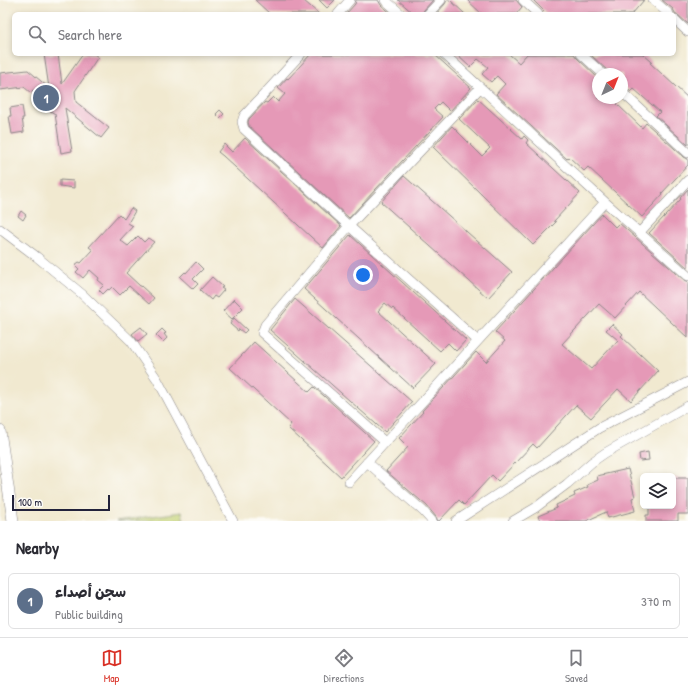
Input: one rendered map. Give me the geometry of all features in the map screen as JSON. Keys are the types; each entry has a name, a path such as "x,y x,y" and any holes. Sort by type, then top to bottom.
{"main road":[{"path":"0,431 13,521"}],"lane":[{"path":"340,12 350,0"},
{"path":"385,0 398,12"},
{"path":"430,12 441,0"},
{"path":"523,0 536,12"},
{"path":"653,0 666,12"},
{"path":"676,21 688,32"},
{"path":"299,56 244,116 242,122 244,129 349,226 478,341"},
{"path":"446,56 688,276"},
{"path":"583,56 596,68"},
{"path":"385,442 262,333 265,324 349,226 480,88"},
{"path":"628,98 688,153"},
{"path":"640,232 688,180"},
{"path":"349,482 605,202"},
{"path":"0,229 82,294 131,341 157,379 233,521"},
{"path":"456,521 599,428 688,382"},
{"path":"513,521 535,508 567,484 605,452 688,406"},
{"path":"366,462 423,511 432,521"}],"green space":[{"path":"182,512 184,521 116,521"}],"building":[{"path":"255,0 303,0 317,12 268,12"},
{"path":"319,0 335,0 327,8"},
{"path":"356,0 378,0 381,5 390,12 348,12 355,4"},
{"path":"398,0 433,0 423,12 412,12"},
{"path":"447,0 450,0 463,12 438,12"},
{"path":"467,0 516,0 522,7 518,12 480,12"},
{"path":"533,0 644,0 634,12 545,12"},
{"path":"662,0 688,0 688,24 676,14 673,9"},
{"path":"44,56 58,56 62,84 82,56 98,57 75,91 76,102 109,128 101,138 65,108 72,151 61,153 55,114 46,108 42,90 39,94 33,90 31,93 24,87 0,90 0,73 28,70 49,88"},
{"path":"309,56 436,56 471,88 450,111 441,102 434,109 443,117 349,218 249,126 249,119 265,102 267,103 273,97 278,102 285,94 278,88 287,78 288,79"},
{"path":"458,56 511,56 519,63 525,56 576,56 592,72 592,104 617,104 642,128 646,123 688,159 688,165 642,217 588,167 584,171 569,157 567,159 496,94 505,84 497,76 491,82 482,74 488,67 478,59 470,67"},
{"path":"592,56 645,56 652,62 650,63 688,98 688,145 656,116 660,112 634,89 631,92 628,89 628,68 605,68"},
{"path":"478,99 522,139 524,136 528,140 526,143 580,193 554,221 556,222 533,245 433,147 452,126 482,156 490,148 459,119"},
{"path":"22,106 24,132 12,134 9,116 11,116 10,108"},
{"path":"220,110 224,114 220,118 216,114"},
{"path":"245,138 341,226 323,248 218,152 224,144 232,152"},
{"path":"404,176 512,272 488,298 381,202"},
{"path":"60,180 74,181 74,188 60,186"},
{"path":"688,189 688,268 649,233 681,199 680,198"},
{"path":"131,208 135,211 128,223 133,226 120,240 128,246 138,236 144,242 148,238 154,242 126,273 154,298 149,304 129,286 120,295 112,287 103,294 99,290 104,285 90,270 83,278 76,272 79,269 75,265 79,262 81,263 93,250 89,247 119,214 124,219"},
{"path":"21,211 26,215 23,220 18,216"},
{"path":"602,214 615,227 619,223 688,282 688,338 639,292 615,318 599,304 562,344 591,369 618,340 606,330 612,324 623,334 621,336 658,371 631,401 618,389 591,418 576,405 537,448 533,444 498,481 492,475 464,505 459,500 438,521 427,506 386,471 408,447 399,438 476,352 486,362 505,341 495,332"},
{"path":"350,235 466,340 456,351 448,343 440,351 393,308 392,309 385,303 378,311 436,364 413,388 304,289"},
{"path":"196,262 203,269 193,279 198,284 193,289 180,277"},
{"path":"212,277 223,287 221,288 224,290 217,298 214,296 211,300 200,290"},
{"path":"234,299 243,308 232,319 223,311"},
{"path":"295,299 412,402 385,432 270,330"},
{"path":"234,318 247,330 244,333 239,329 238,331 230,324"},
{"path":"141,327 147,334 138,341 132,334"},
{"path":"162,329 166,333 164,334 167,338 163,342 156,335"},
{"path":"254,342 309,392 314,387 374,441 341,477 288,428 291,424 230,368"},
{"path":"648,452 649,460 640,461 639,454"},
{"path":"628,469 635,497 632,498 635,511 608,518 606,512 586,521 540,521 538,516 557,508 556,505 575,496 574,493 588,487 587,485 598,480 597,476"},
{"path":"676,478 688,478 688,514 678,514 678,521 646,521 646,515 649,515 649,509 676,509"}],"place":[{"name":"سجن أصداء","path":"46,98"}]}
